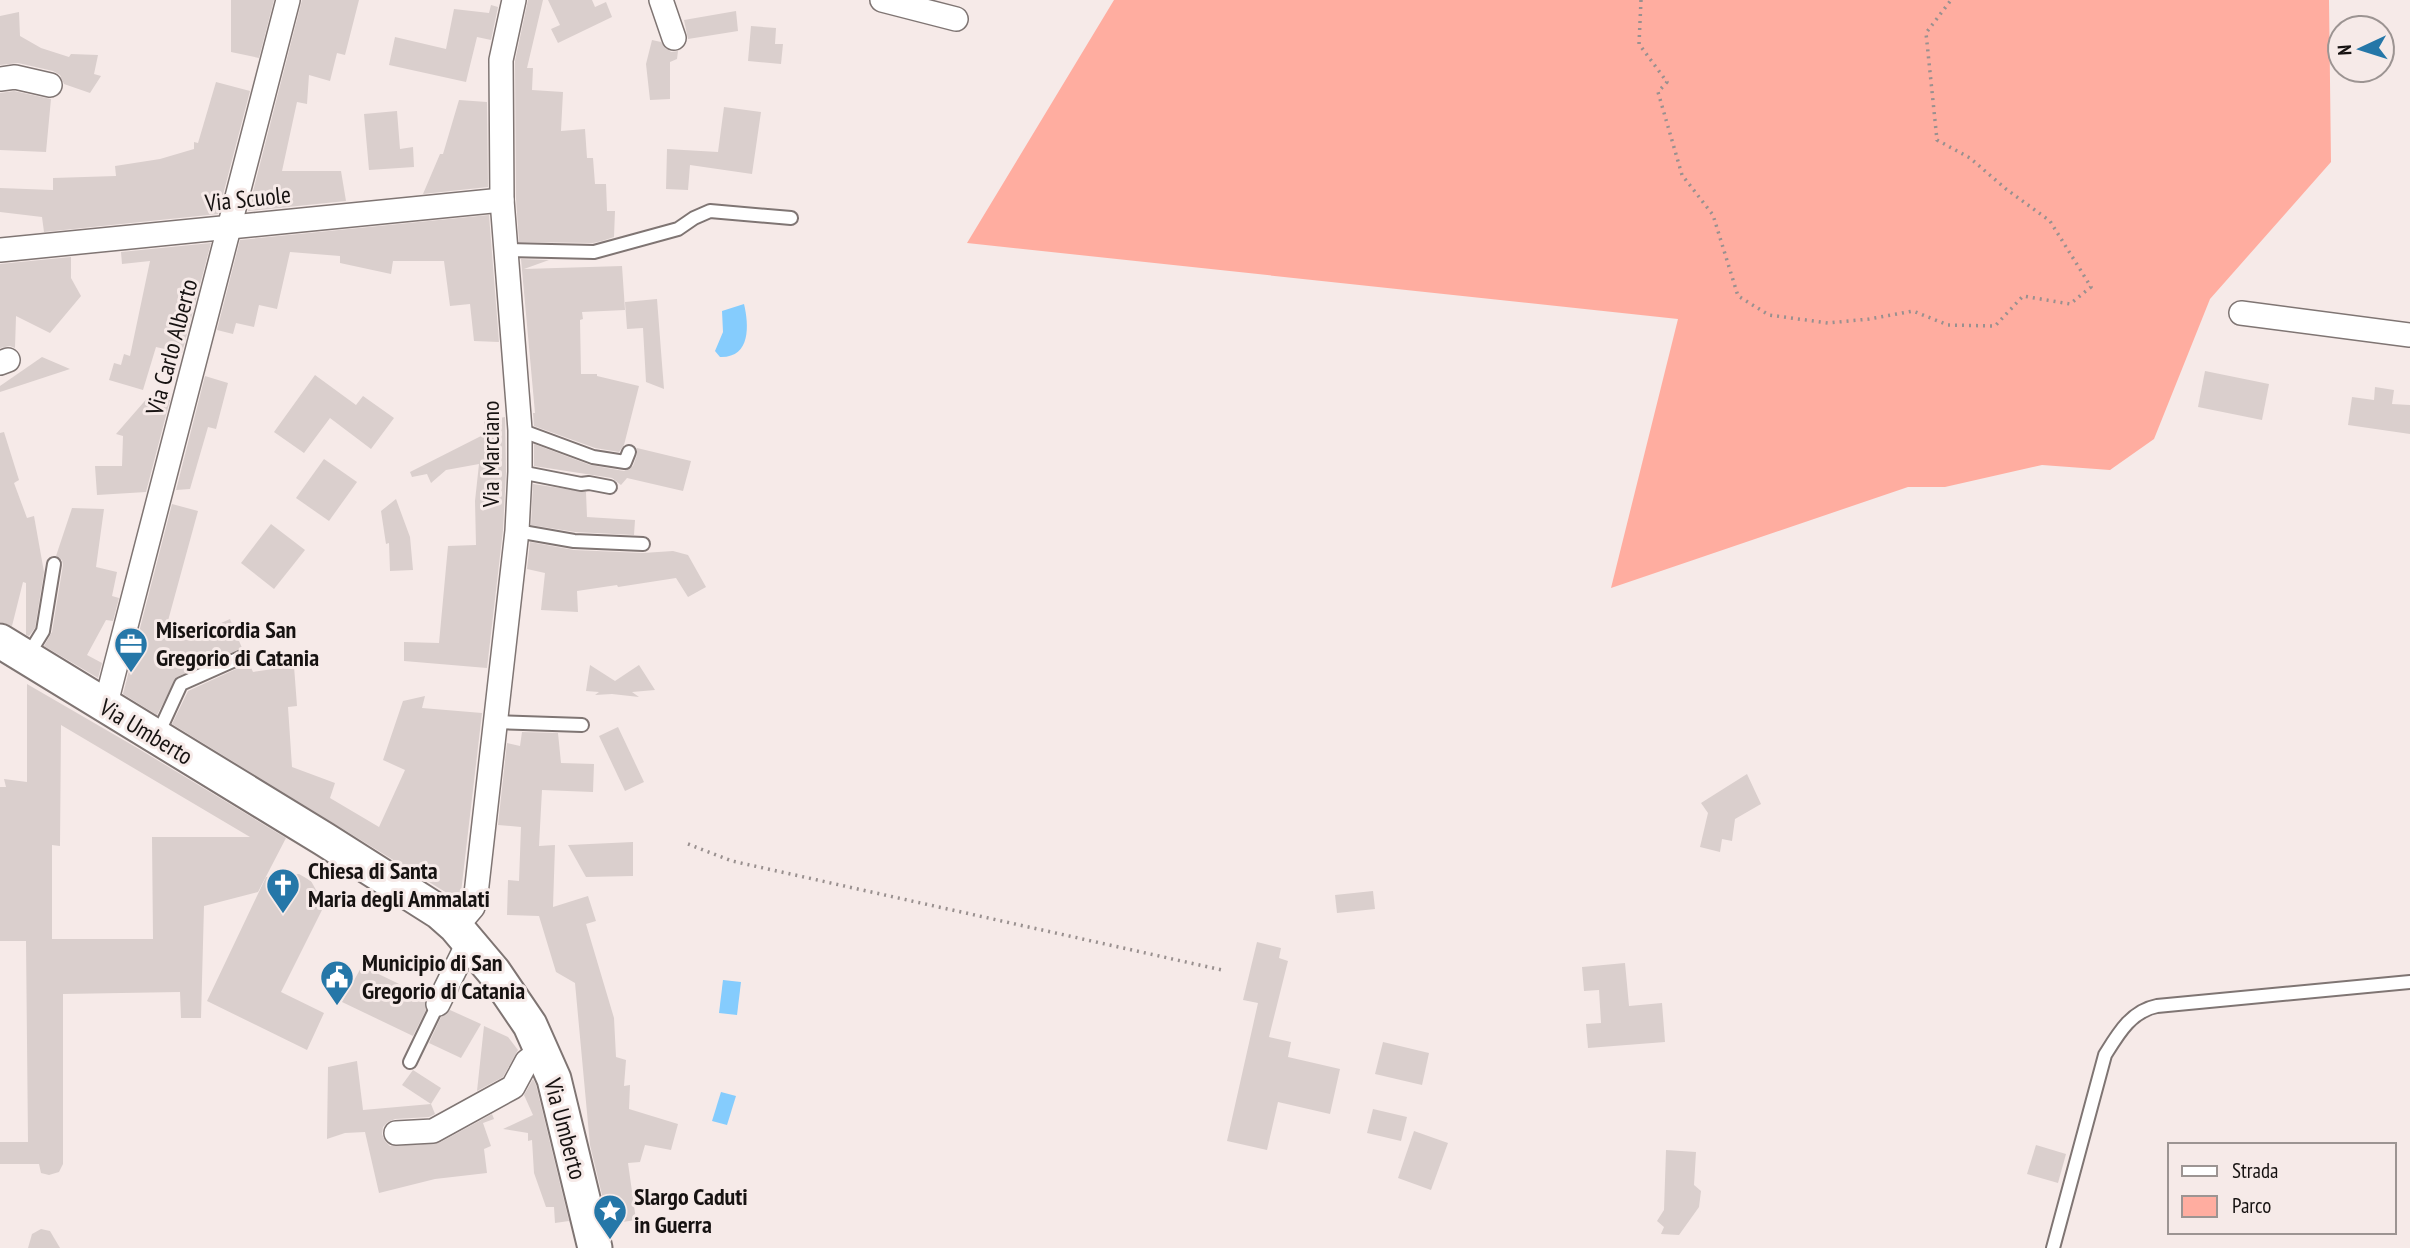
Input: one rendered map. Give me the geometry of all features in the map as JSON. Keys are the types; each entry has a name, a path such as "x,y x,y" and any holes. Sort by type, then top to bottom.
{"street":[{"name":"Via Carlo Alberto","path":"105,707 288,0"},
{"name":"Via Marciano","path":"438,1004 476,894 517,531 520,430 502,200 501,61 514,0"},
{"path":"661,0 674,38"},
{"path":"882,0 956,19"},
{"path":"0,79 15,78 50,85"},
{"name":"Via Scuole","path":"0,250 502,200"},
{"path":"2241,313 2410,335"},
{"name":"Via Umberto","path":"13,649 294,820 439,912 466,925 530,1025 554,1079 596,1248"},
{"path":"396,1133 433,1131 513,1087 527,1061 541,1051"}],"lane":[{"path":"505,250 594,252 678,229 710,211 791,218"},
{"path":"520,430 593,457 625,462 629,452"},
{"path":"520,472 610,488"},
{"path":"517,531 574,541 643,544"},
{"path":"13,649 43,631 54,564"},
{"path":"157,738 181,684 244,656"},
{"path":"494,722 582,724"},
{"path":"2053,1248 2105,1055 2121,1029 2136,1016 2147,1008 2157,1006 2410,982"},
{"path":"410,1062 438,1004"}],"path":[{"path":"1641,0 1639,44 1667,82 1658,92 1682,175 1713,215 1738,296 1769,315 1828,323 1913,311 1948,325 1995,326 2023,296 2070,304 2091,287 2050,221 1970,158 1937,140 1926,33 1951,0"},
{"path":"688,844 746,864 1222,970"}],"green space":[{"path":"1114,0 2329,0 2329,14 2326,14 2326,84 2330,84 2331,162 2210,299 2154,439 2110,470 2042,465 1945,487 1908,487 1611,588 1678,319 967,243"}],"water":[{"path":"744,304 747,330 743,346 730,356 720,357 715,351 723,332 722,311"},
{"path":"723,980 741,982 737,1015 719,1013"},
{"path":"721,1092 736,1096 727,1125 712,1121"}],"building":[{"path":"231,0 274,0 259,58 231,52"},
{"path":"302,0 359,0 345,55 337,53 330,81 309,75 307,104 297,102 282,171 341,171 346,201 248,211"},
{"path":"528,0 543,0 527,68 533,68 532,90 563,92 561,131 585,129 587,158 593,158 595,184 606,184 607,211 615,211 614,237 593,243 519,242 515,61"},
{"path":"548,0 592,0 595,7 606,2 612,17 558,43 551,29 560,25"},
{"path":"491,5 498,7 491,40 477,37 466,82 389,65 395,37 446,49 454,9 489,13"},
{"path":"736,11 738,31 688,39 684,20"},
{"path":"19,12 20,36 41,48 69,57 71,54 98,55 94,74 101,76 90,93 64,84 60,75 53,71 18,63 0,65 0,16"},
{"path":"751,26 776,28 775,44 783,44 781,64 748,61"},
{"path":"652,40 661,42 671,52 678,51 677,59 670,62 670,99 650,100 646,64"},
{"path":"216,82 250,91 218,214 44,232 42,217 0,212 0,188 53,190 53,178 116,176 115,166 160,159 194,149 194,142 198,143"},
{"path":"14,91 51,99 46,152 0,150 0,93"},
{"path":"459,100 487,102 488,187 423,194 440,154 443,154"},
{"path":"724,107 761,112 752,174 690,165 688,190 666,189 667,149 718,152"},
{"path":"397,111 400,149 413,147 414,167 369,170 364,114"},
{"path":"489,215 499,342 474,341 470,304 450,306 444,261 393,261 391,274 340,263 340,256 290,252 277,309 259,305 254,327 236,323 233,334 217,330 240,240"},
{"path":"211,243 182,353 156,347 143,390 109,380 114,363 121,365 124,354 130,356 150,261 122,264 121,252"},
{"path":"71,257 71,278 81,296 50,333 16,316 15,348 0,348 0,264"},
{"path":"521,259 549,260 524,269 622,266 625,310 582,312 583,319 580,320 581,374 597,374 639,386 624,445 619,452 595,448 534,426"},
{"path":"657,299 664,389 646,382 643,328 627,329 625,302"},
{"path":"42,357 70,369 0,392 0,386"},
{"path":"2205,371 2269,384 2262,420 2198,407"},
{"path":"315,375 356,405 363,396 394,418 371,449 330,418 304,453 274,432"},
{"path":"205,376 228,383 216,429 208,427 190,489 176,490"},
{"path":"2375,387 2394,390 2392,404 2410,405 2410,434 2348,425 2352,397 2374,400"},
{"path":"150,395 170,400 146,492 97,495 95,466 122,466 123,436 116,434"},
{"path":"505,417 503,530 487,668 404,661 404,642 439,643 448,546 476,545 475,501 479,464 446,470 431,483 427,474 412,477 410,472 485,434 484,421"},
{"path":"4,432 19,480 14,483 27,518 34,516 44,572 35,628 29,636 26,635 26,583 23,582 12,626 0,622 0,433"},
{"path":"534,444 590,465 624,471 633,466 637,448 691,461 683,491 627,478 621,485 612,478 534,466"},
{"path":"324,459 357,482 329,521 296,498"},
{"path":"533,484 586,492 587,517 635,520 634,535 575,532 531,525"},
{"path":"396,499 410,537 413,570 390,571 389,543 386,544 381,511"},
{"path":"172,504 198,511 163,639 204,621 208,629 230,619 242,648 177,677 157,715 123,694"},
{"path":"72,508 104,509 96,567 117,572 112,596 119,598 113,621 106,620 87,655 102,663 98,678 44,646 52,632 63,565 62,560 56,556"},
{"path":"271,524 305,550 274,589 241,563"},
{"path":"530,542 574,550 643,553 673,551 688,555 706,587 688,597 676,578 618,587 617,585 577,591 578,612 541,610 545,573 527,569"},
{"path":"249,663 253,672 294,666 297,706 288,707 292,767 335,783 330,798 379,827 405,770 383,760 403,701 425,696 422,708 482,713 460,901 172,724 188,691"},
{"path":"590,665 615,681 639,665 655,690 632,692 639,697 595,695 599,692 586,691"},
{"path":"27,684 286,838 258,892 204,906 201,1018 181,1018 180,992 63,994 63,1164 59,1172 49,1175 41,1173 39,1164 0,1164 0,1142 28,1142 26,941 0,941 0,787 6,787 4,779 27,782","holes":["61,725 250,837 152,837 153,939 52,939 52,845 60,846"]},
{"path":"618,727 644,782 625,791 599,736"},
{"path":"522,732 558,733 561,763 594,764 593,792 542,790 539,846 555,845 553,907 588,896 596,921 586,924 614,1018 616,1057 626,1060 624,1086 630,1085 629,1109 678,1124 671,1150 645,1145 640,1162 628,1163 636,1220 609,1224 590,1145 575,983 556,972 539,916 507,915 508,880 519,881 521,827 498,825 507,743 520,746"},
{"path":"1747,774 1761,804 1735,819 1732,841 1722,839 1720,852 1700,847 1708,813 1701,803"},
{"path":"633,842 633,876 586,877 568,845"},
{"path":"299,874 311,881 316,890 329,896 281,992 324,1013 307,1050 207,1001 266,877"},
{"path":"1373,891 1375,909 1337,913 1335,895"},
{"path":"1257,942 1281,948 1279,958 1288,961 1269,1037 1291,1042 1288,1057 1340,1069 1330,1114 1278,1102 1267,1150 1227,1141 1258,1003 1243,1000"},
{"path":"1625,963 1629,1006 1662,1003 1665,1042 1588,1048 1586,1024 1601,1023 1599,990 1584,991 1582,967"},
{"path":"362,966 426,997 426,1010 413,1036 342,1002"},
{"path":"450,1010 481,1024 461,1058 429,1043 441,1017"},
{"path":"484,1026 508,1037 518,1050 503,1077 477,1091"},
{"path":"1383,1042 1429,1053 1422,1085 1375,1074"},
{"path":"357,1061 363,1110 431,1104 435,1114 388,1122 383,1127 382,1134 390,1146 439,1143 492,1114 494,1119 483,1123 491,1146 484,1149 487,1173 435,1179 379,1193 365,1132 345,1133 327,1139 328,1067"},
{"path":"413,1070 441,1088 431,1104 402,1085"},
{"path":"533,1079 569,1221 555,1223 554,1207 546,1207 534,1173 532,1140 528,1141 528,1133 503,1129 533,1115 524,1095"},
{"path":"1373,1109 1407,1117 1401,1141 1367,1133"},
{"path":"1414,1131 1448,1143 1431,1190 1398,1178"},
{"path":"2036,1145 2066,1154 2058,1183 2027,1174"},
{"path":"1666,1150 1696,1152 1694,1185 1701,1191 1699,1207 1679,1235 1661,1234 1664,1227 1657,1221 1664,1210"},
{"path":"41,1229 50,1231 60,1248 28,1248 32,1234"}],"place":[{"name":"Misericordia San Gregorio di Catania","path":"131,674"},
{"name":"Chiesa di Santa Maria degli Ammalati","path":"283,915"},
{"name":"Municipio di San Gregorio di Catania","path":"337,1007"},
{"name":"Slargo Caduti in Guerra","path":"610,1241"}]}
